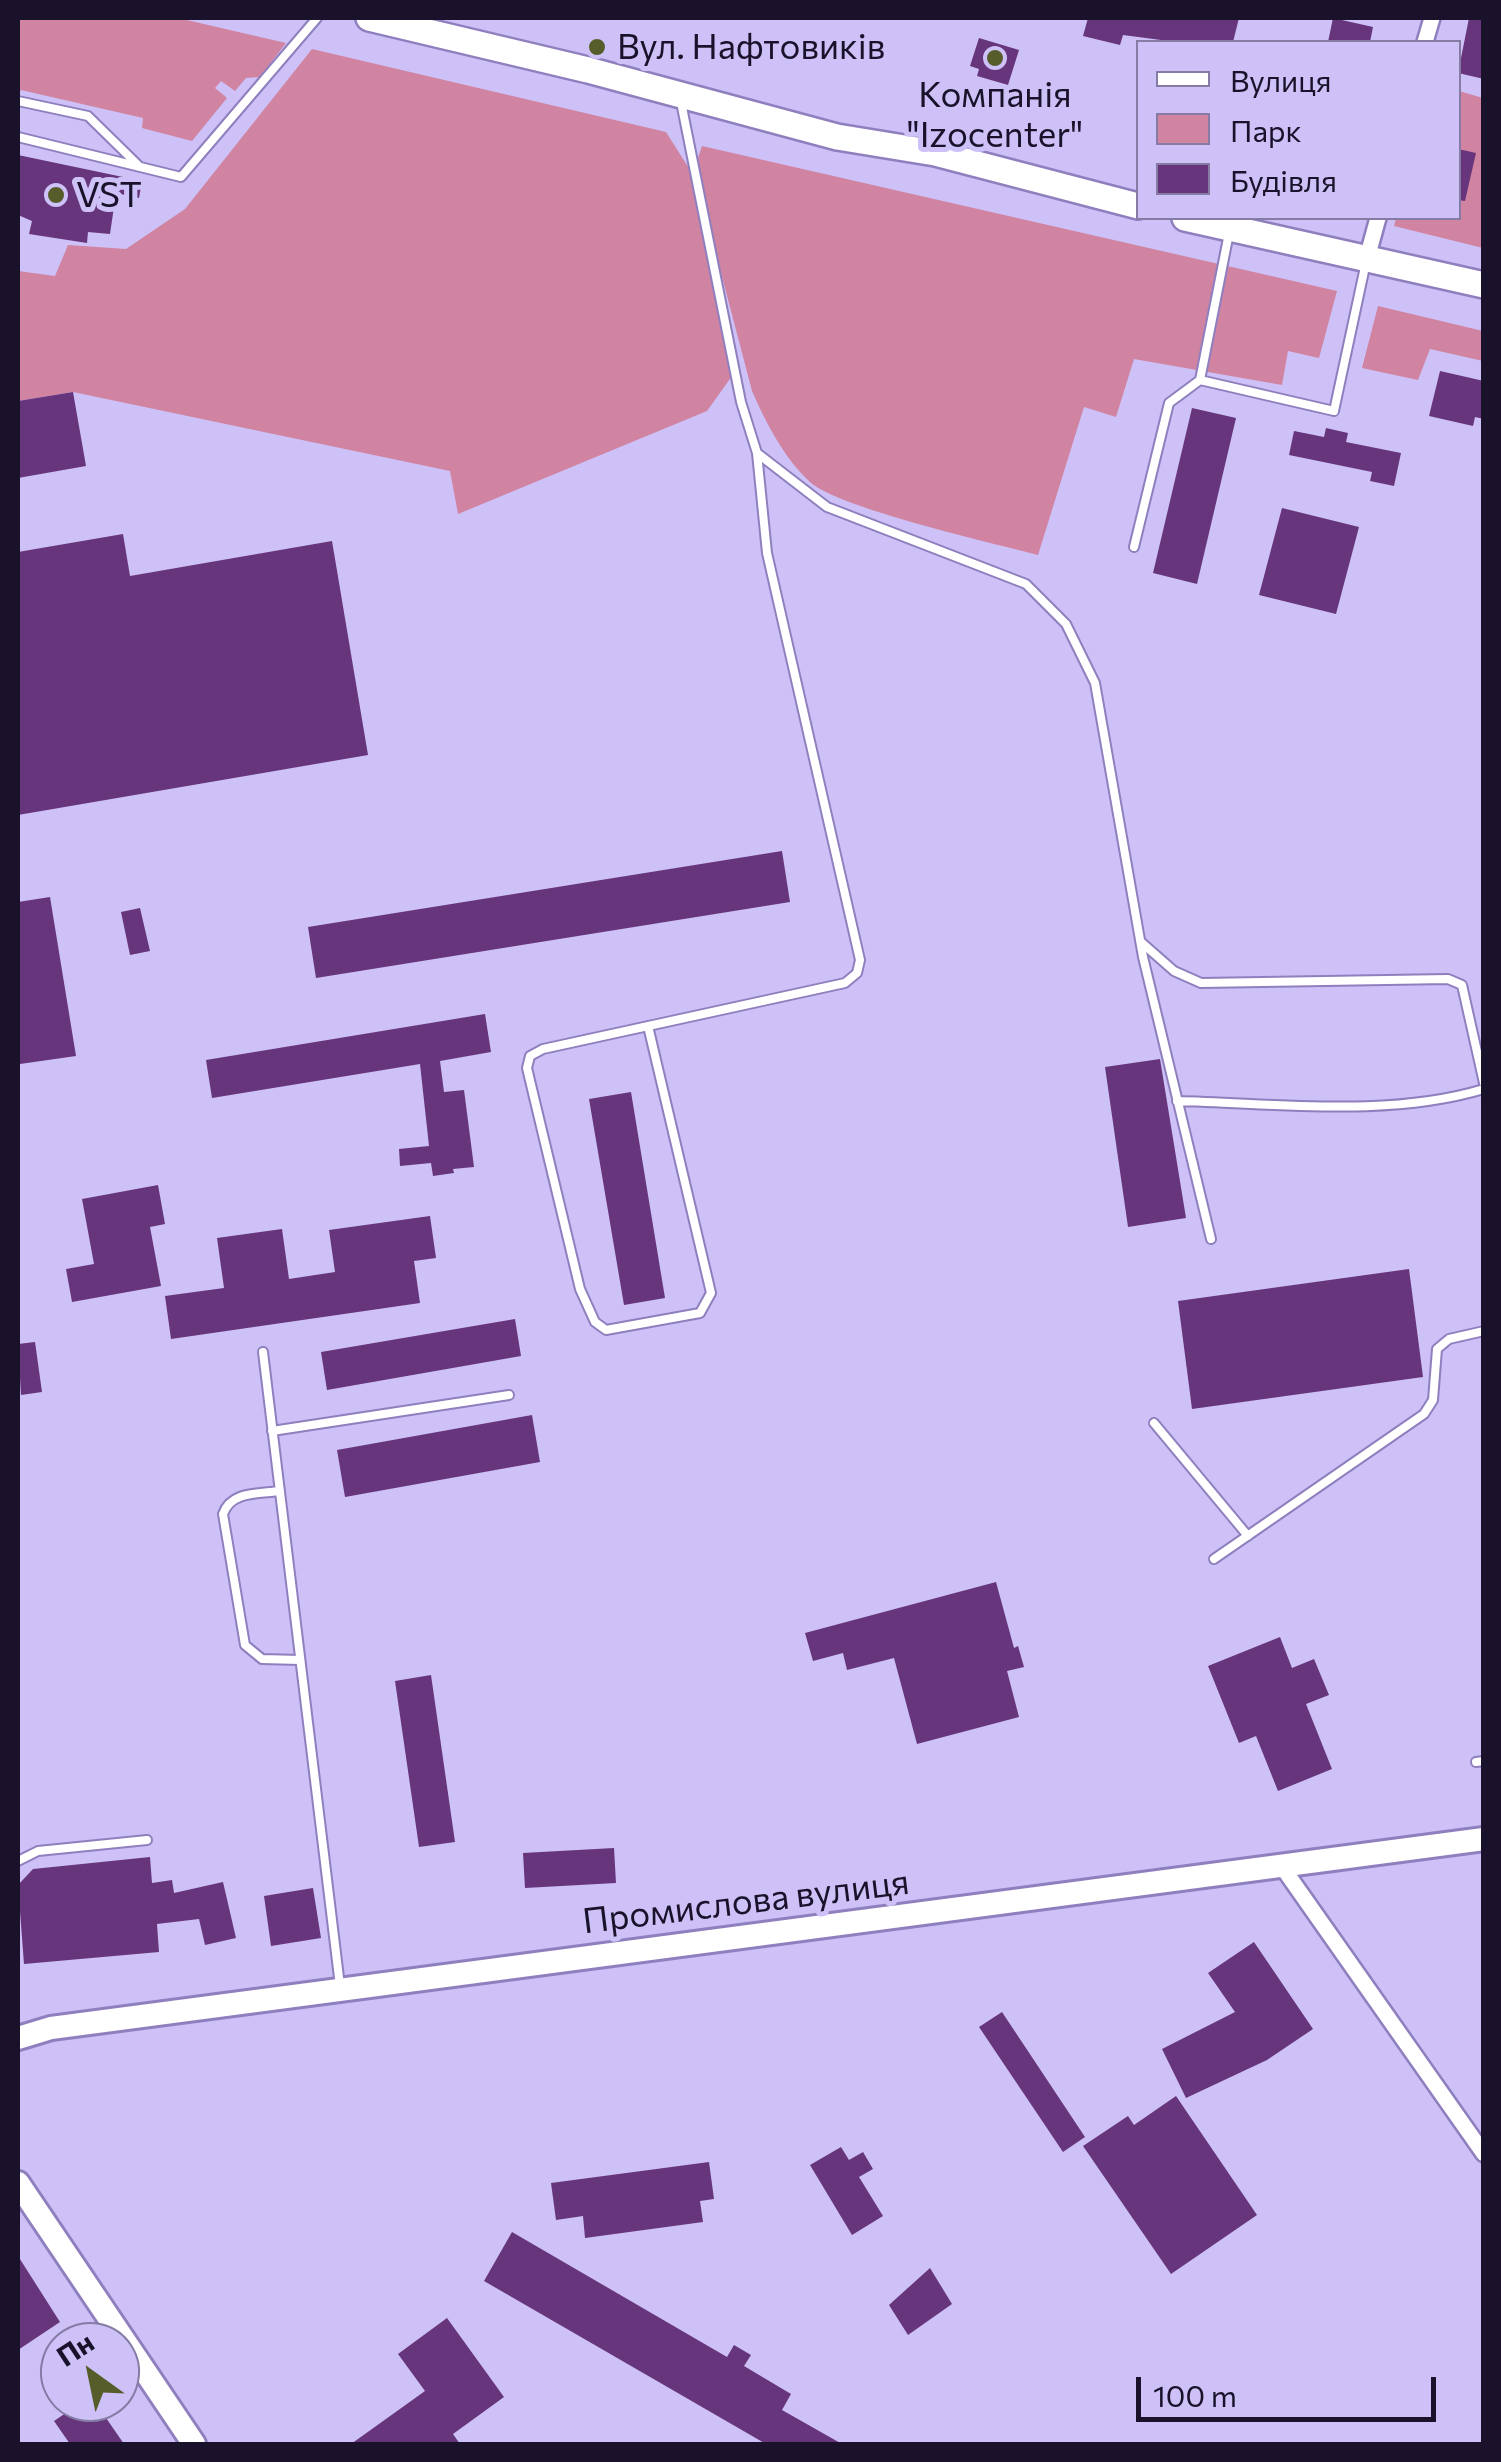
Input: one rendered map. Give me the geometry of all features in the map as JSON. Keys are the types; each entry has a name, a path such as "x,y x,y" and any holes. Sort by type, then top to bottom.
{"main road":[{"path":"369,18 679,93 837,136 935,154 1136,205"},
{"path":"1194,220 1484,286"}],"street":[{"path":"1368,258 1378,220"},
{"name":"Промислова вулиця","path":"18,2038 51,2028 1484,1840"},
{"path":"1282,1868 1484,2154"},
{"path":"18,2183 194,2444"}],"lane":[{"path":"18,136 181,177 317,18"},
{"path":"648,1026 711,1292 700,1313 606,1330 595,1322 580,1289 527,1068 530,1056 544,1048 846,984 857,973 860,960 767,553 757,453 741,402 679,93"},
{"path":"18,101 88,116 141,168"},
{"path":"1134,547 1168,404 1200,380 1230,229"},
{"path":"1200,380 1334,410 1368,258"},
{"path":"757,453 827,507 1026,584 1066,624 1095,683 1140,942 1211,1239"},
{"path":"1140,942 1174,971 1200,983 1448,979 1462,984 1484,1086 1448,1100 1398,1105 1177,1101"},
{"path":"1214,1559 1424,1414 1433,1400 1437,1349 1449,1339 1484,1331"},
{"path":"263,1352 340,1990"},
{"path":"272,1431 509,1395"},
{"path":"1154,1423 1248,1536"},
{"path":"280,1492 236,1497 227,1503 223,1514 245,1645 262,1659 300,1660"},
{"path":"18,1861 38,1851 147,1840"}],"green space":[{"path":"18,18 178,18 286,43 260,77 246,78 235,91 221,81 215,88 227,98 192,141 142,128 143,118 21,90 18,96"},
{"path":"312,49 666,132 692,173 732,376 707,411 458,514 450,471 73,392 18,401 18,271 55,276 68,245 126,249 185,209"},
{"path":"1461,92 1483,98 1483,248 1394,226 1396,220 1461,220"},
{"path":"702,146 1337,291 1319,358 1288,351 1282,385 1134,359 1116,417 1084,407 1038,555 851,503 826,492 801,473 776,439 752,391 694,170"},
{"path":"1378,306 1483,331 1483,361 1430,349 1418,380 1362,368"}],"building":[{"path":"1088,18 1239,18 1234,40 1161,40 1123,35 1120,45 1083,36"},
{"path":"1333,18 1373,27 1370,40 1328,40"},
{"path":"1469,18 1484,18 1484,79 1461,74"},
{"name":"Компанія \"Izocenter\"","path":"979,38 1019,50 1008,85 977,76 979,69 970,66"},
{"path":"1461,150 1476,153 1465,201 1461,200"},
{"path":"18,155 142,181 139,198 116,193 110,234 88,232 87,243 29,234 32,221 18,215"},
{"path":"1440,371 1484,381 1484,419 1475,417 1473,426 1429,416"},
{"path":"73,392 86,466 18,478 18,401"},
{"path":"1192,408 1236,418 1197,584 1153,573"},
{"path":"1326,428 1348,433 1346,442 1401,453 1394,486 1370,481 1372,472 1289,455 1294,431 1324,437"},
{"path":"1282,508 1359,527 1336,614 1259,595"},
{"path":"123,534 130,576 332,541 368,755 18,815 18,552"},
{"path":"782,851 790,902 316,978 308,927"},
{"path":"50,897 76,1056 20,1064 18,902"},
{"path":"140,908 150,951 130,955 121,912"},
{"path":"485,1014 491,1052 440,1061 444,1092 464,1090 474,1167 433,1176 431,1163 400,1166 399,1149 429,1146 420,1064 212,1098 206,1060"},
{"path":"1160,1059 1186,1218 1128,1227 1105,1067"},
{"path":"631,1092 665,1298 624,1305 589,1099"},
{"path":"158,1185 165,1224 150,1227 161,1286 72,1302 66,1269 94,1264 82,1199"},
{"path":"430,1216 436,1258 414,1261 420,1303 171,1339 165,1296 224,1288 217,1238 282,1229 289,1279 335,1272 329,1230"},
{"path":"1409,1269 1423,1377 1192,1409 1178,1301"},
{"path":"515,1319 521,1356 327,1390 321,1352"},
{"path":"35,1342 42,1392 21,1395 18,1344"},
{"path":"532,1415 540,1462 345,1497 337,1450"},
{"path":"996,1582 1014,1648 1018,1646 1024,1667 1007,1671 1019,1717 917,1744 894,1658 847,1670 843,1653 813,1661 805,1633"},
{"path":"1280,1637 1292,1668 1314,1659 1329,1695 1306,1704 1332,1769 1278,1791 1256,1736 1239,1743 1208,1666"},
{"path":"431,1675 455,1842 419,1847 395,1681"},
{"path":"614,1848 616,1883 525,1888 523,1853"},
{"path":"150,1857 152,1883 172,1880 174,1893 223,1882 236,1938 205,1945 199,1919 157,1924 159,1952 24,1964 18,1885 33,1869"},
{"path":"313,1888 321,1938 271,1946 264,1896"},
{"path":"1254,1942 1313,2029 1267,2060 1186,2098 1162,2049 1235,2012 1208,1973"},
{"path":"1002,2012 1085,2137 1063,2152 979,2027"},
{"path":"1176,2096 1257,2215 1171,2274 1083,2146 1128,2116 1134,2125"},
{"path":"841,2147 849,2160 863,2152 873,2169 859,2177 883,2216 852,2235 810,2165"},
{"path":"709,2162 714,2199 700,2201 703,2222 585,2238 583,2216 556,2220 551,2183"},
{"path":"512,2232 727,2357 734,2345 751,2355 744,2366 791,2394 782,2410 842,2444 766,2444 484,2281"},
{"path":"18,2256 60,2322 40,2322 40,2335 18,2350"},
{"path":"930,2268 952,2304 908,2335 889,2305"},
{"path":"447,2318 504,2397 453,2434 460,2444 351,2444 425,2391 398,2354"},
{"path":"55,2422 109,2422 124,2444 70,2444"}],"place":[{"name":"Вул. Нафтовиків","path":"597,47"},
{"name":"Компанія \"Izocenter\"","path":"995,58"},
{"name":"VST","path":"56,195"}]}
